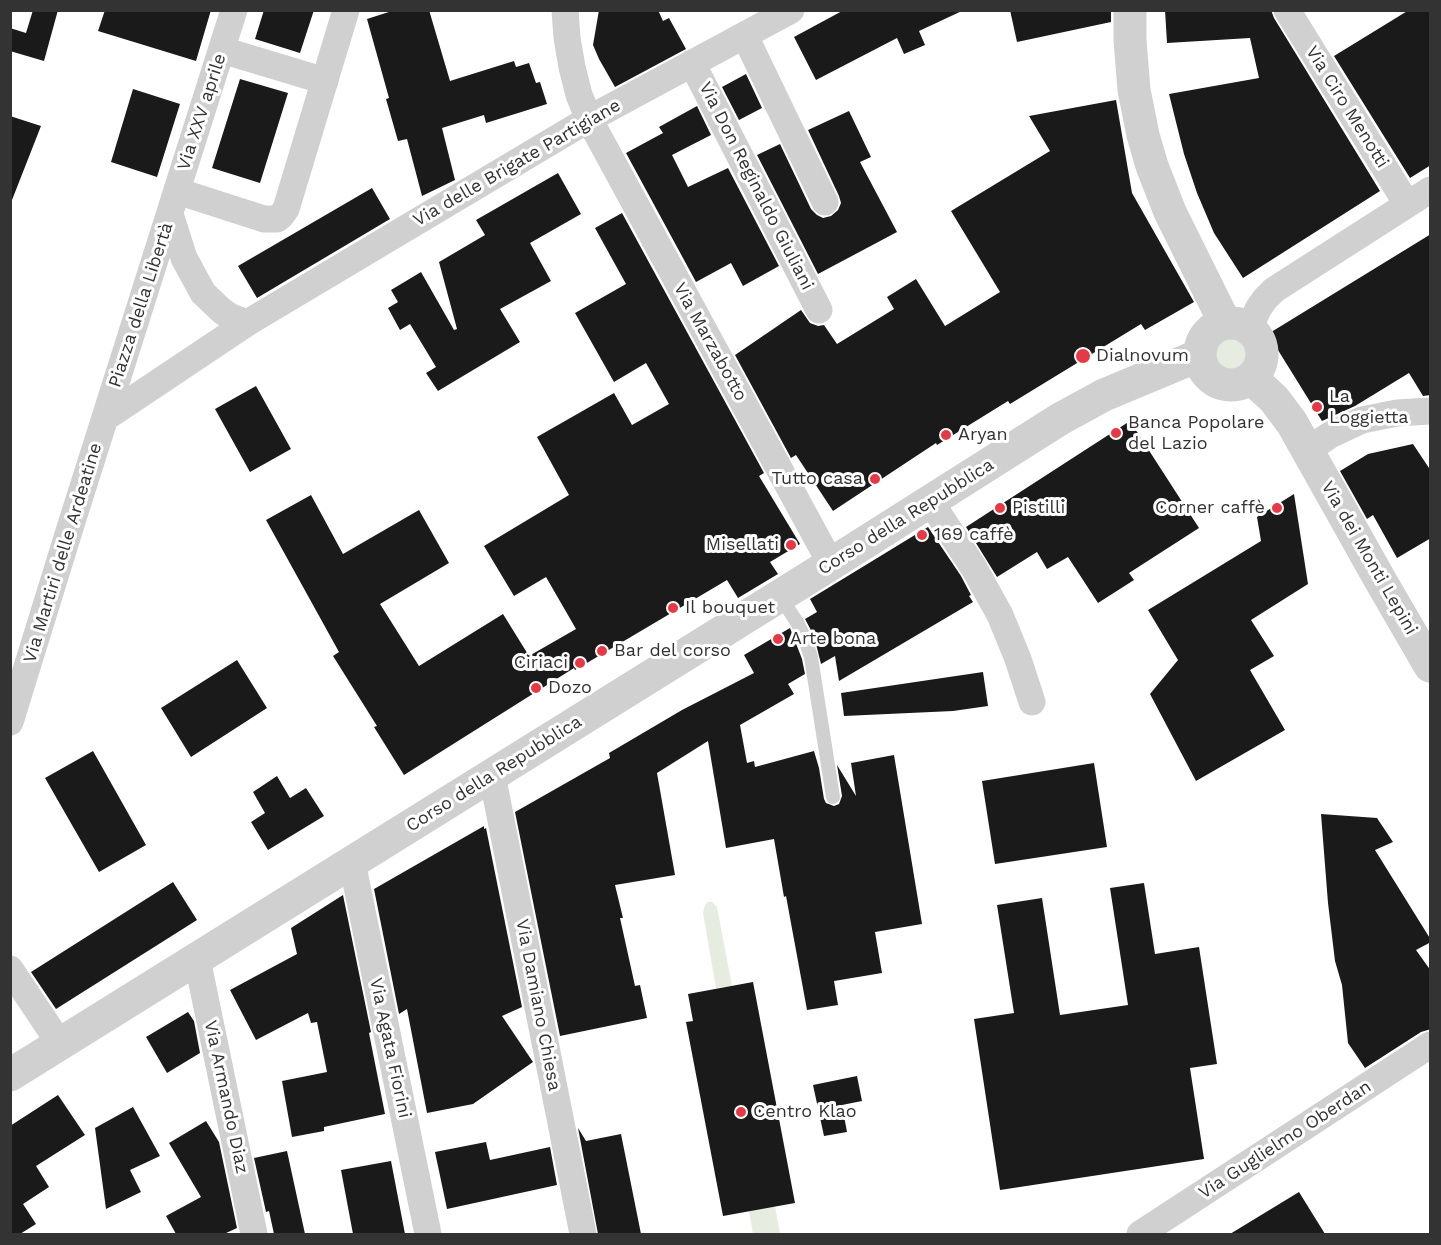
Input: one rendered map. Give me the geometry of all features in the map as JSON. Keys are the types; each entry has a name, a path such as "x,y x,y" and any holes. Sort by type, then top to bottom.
{"street":[{"name":"Via XXV aprile","path":"173,203 234,10"},
{"path":"173,203 264,219 277,219 282,216 346,10"},
{"name":"Via Marzabotto","path":"565,10 570,60 575,82 589,119 831,564"},
{"name":"Via delle Brigate Partigiane","path":"247,323 589,119 791,10"},
{"path":"1130,10 1134,90 1152,165 1170,212 1237,326"},
{"name":"Via Ciro Menotti","path":"1294,21 1407,204"},
{"path":"745,36 825,202"},
{"path":"222,50 325,81"},
{"name":"Via Don Reginaldo Giuliani","path":"692,63 819,310"},
{"path":"1237,326 1258,309 1274,290 1431,190"},
{"name":"Piazza della Libertà","path":"173,203 184,258 203,293 222,312 247,323"},
{"name":"Piazza della Libertà","path":"105,418 173,203"},
{"name":"Piazza della Libertà","path":"105,418 247,323"},
{"path":"1217,326 1237,326 1256,335 1263,353 1258,371 1243,383 1233,386 1214,380 1207,374 1202,365 1200,347 1209,331 1217,326"},
{"name":"Corso della Repubblica","path":"10,1075 1082,406 1200,355"},
{"name":"Via dei Monti Lepini","path":"1251,378 1284,411 1378,578 1431,666"},
{"path":"1308,450 1330,435 1362,420 1384,414 1431,411"},
{"name":"Via Martiri delle Ardeatine","path":"10,722 105,418"},
{"path":"930,501 997,608 1015,650 1032,702"},
{"name":"Via Damiano Chiesa","path":"492,775 583,1234"},
{"name":"Via Agata Fiorini","path":"352,862 428,1234"},
{"name":"Via Armando Diaz","path":"197,959 254,1234"},
{"path":"10,969 60,1044"},
{"name":"Via Guglielmo Oberdan","path":"1140,1234 1431,1045"}],"lane":[{"path":"780,596 798,624 811,657 833,797"}],"shaded area":[{"path":"1232,338 1243,343 1248,354 1243,365 1232,370 1221,365 1216,354 1221,343"},
{"path":"708,902 712,902 717,907 732,986 716,988 703,913"},
{"path":"775,1206 780,1234 753,1234 749,1211"}],"building":[{"path":"33,10 58,10 44,61 10,51 10,28 26,33"},
{"path":"105,10 211,10 196,61 98,31"},
{"path":"264,10 314,10 300,53 255,39"},
{"path":"395,10 429,10 450,81 514,61 516,67 529,63 536,83 540,82 547,104 486,123 484,115 442,128 455,180 422,196 407,139 398,141 386,99 389,98 367,19"},
{"path":"599,10 658,10 663,21 669,18 686,49 615,87 593,45"},
{"path":"844,10 964,10 919,31 925,45 904,54 897,38 816,80 794,37"},
{"path":"1010,10 1111,10 1111,22 1017,42"},
{"path":"1165,10 1271,10 1380,191 1243,278 1214,233 1197,193 1184,154 1169,94 1259,78 1250,38 1167,43"},
{"path":"1409,10 1431,10 1431,165 1410,178 1334,56"},
{"path":"746,74 762,108 739,120 722,87"},
{"path":"240,79 288,93 260,183 212,168"},
{"path":"133,89 180,104 157,177 111,162"},
{"path":"1116,100 1132,193 1194,302 1145,330 1141,324 1010,404 1008,401 937,445 936,443 833,511 796,455 791,458 735,355 801,310 810,323 818,326 824,325 837,344 894,309 887,297 916,279 945,326 1000,292 951,211 1050,151 1029,116"},
{"path":"697,106 711,135 672,155 688,187 728,168 779,266 743,286 731,263 696,282 626,153 663,133 659,127"},
{"path":"849,111 871,157 860,162 897,232 818,274 757,155 780,144 811,209 823,218 831,216 838,210 841,203 808,130"},
{"path":"10,116 41,126 12,200 10,200"},
{"path":"558,173 581,214 530,243 551,281 500,309 520,342 438,391 426,373 436,367 410,324 400,330 388,308 398,302 391,290 421,272 454,330 457,329 439,262 485,235 476,220"},
{"path":"372,188 390,219 257,298 238,266"},
{"path":"622,213 764,473 759,476 800,544 770,562 778,574 738,598 727,580 575,670 574,668 404,775 374,727 377,726 333,656 339,652 266,520 311,495 343,554 419,510 449,563 380,604 419,666 503,614 529,656 576,629 546,577 514,596 484,546 569,495 537,437 614,393 632,425 669,404 646,363 614,382 575,313 626,284 595,228"},
{"path":"1431,234 1431,395 1423,396 1409,373 1355,406 1322,421 1268,334"},
{"path":"256,386 291,449 250,472 215,409"},
{"path":"1130,421 1199,528 1129,573 1134,580 1098,603 1068,557 1047,569 1037,552 997,577 966,527"},
{"path":"1413,444 1431,471 1431,538 1397,558 1373,515 1367,519 1340,471 1368,454"},
{"path":"1294,494 1308,584 1251,620 1274,656 1250,670 1285,730 1196,781 1150,694 1178,660 1148,610 1261,541 1257,517"},
{"path":"928,527 961,576 973,602 839,681 835,656 821,664 814,636 805,619 817,612 810,599"},
{"path":"790,628 805,674 788,684 794,694 740,725 747,763 754,761 755,767 814,751 824,799 826,803 834,806 839,804 842,796 837,765 856,796 851,763 894,755 922,924 875,932 882,973 834,981 838,1005 807,1010 774,839 726,848 708,741 657,773 675,875 615,885 635,986 640,985 647,1018 560,1036 515,812 610,758 609,753 682,710 754,673 744,655"},
{"path":"237,660 267,708 191,757 161,708"},
{"path":"983,672 988,706 953,711 844,716 841,693"},
{"path":"93,751 146,845 99,872 45,778"},
{"path":"1094,763 1107,847 995,864 982,781"},
{"path":"277,776 290,798 306,788 324,816 268,850 251,822 265,813 253,792"},
{"path":"1321,814 1377,818 1393,842 1375,850 1431,940 1416,950 1431,971 1431,1029 1421,1032 1365,1068 1348,1043 1342,985 1335,961 1328,903"},
{"path":"484,826 522,1007 502,1016 533,1062 473,1104 427,1113 407,1009 399,1014 374,889"},
{"path":"173,882 197,920 56,1009 31,972"},
{"path":"1144,883 1155,954 1199,947 1217,1064 1190,1068 1204,1159 1000,1190 974,1019 1014,1013 997,905 1042,898 1060,1015 1128,1005 1110,888"},
{"path":"343,895 385,1114 324,1127 324,1131 292,1137 282,1081 327,1072 317,1022 311,1023 308,1013 256,1040 230,990 297,954 291,928"},
{"name":"Centro Klao","path":"753,982 795,1203 723,1216 686,1022 693,1021 688,994"},
{"path":"188,1012 194,1021 200,1053 167,1073 146,1037"},
{"path":"857,1076 862,1101 842,1105 847,1132 824,1136 813,1085"},
{"path":"58,1095 85,1135 36,1166 49,1187 23,1204 36,1224 20,1234 10,1234 10,1126"},
{"path":"133,1107 160,1156 130,1170 141,1192 106,1209 95,1128"},
{"path":"206,1121 219,1142 237,1228 224,1234 176,1234 166,1216 201,1197 169,1143"},
{"path":"578,1128 586,1141 621,1134 641,1234 598,1234"},
{"path":"486,1142 490,1160 550,1147 557,1185 447,1209 435,1152"},
{"path":"287,1151 305,1234 274,1234 269,1211 266,1212 254,1158"},
{"path":"391,1161 405,1234 353,1234 341,1170"},
{"path":"1299,1192 1325,1234 1230,1234"}],"place":[{"name":"Dialnovum","path":"1083,356"},
{"name":"La Loggietta","path":"1317,407"},
{"name":"Banca Popolare del Lazio","path":"1116,433"},
{"name":"Aryan","path":"946,435"},
{"name":"Tutto casa","path":"875,479"},
{"name":"Pistilli","path":"1000,508"},
{"name":"Corner caffè","path":"1277,508"},
{"name":"169 caffè","path":"922,535"},
{"name":"Misellati","path":"791,545"},
{"name":"Il bouquet","path":"673,608"},
{"name":"Arte bona","path":"778,639"},
{"name":"Bar del corso","path":"602,651"},
{"name":"Ciriaci","path":"580,663"},
{"name":"Dozo","path":"536,688"},
{"name":"Centro Klao","path":"741,1112"}]}
